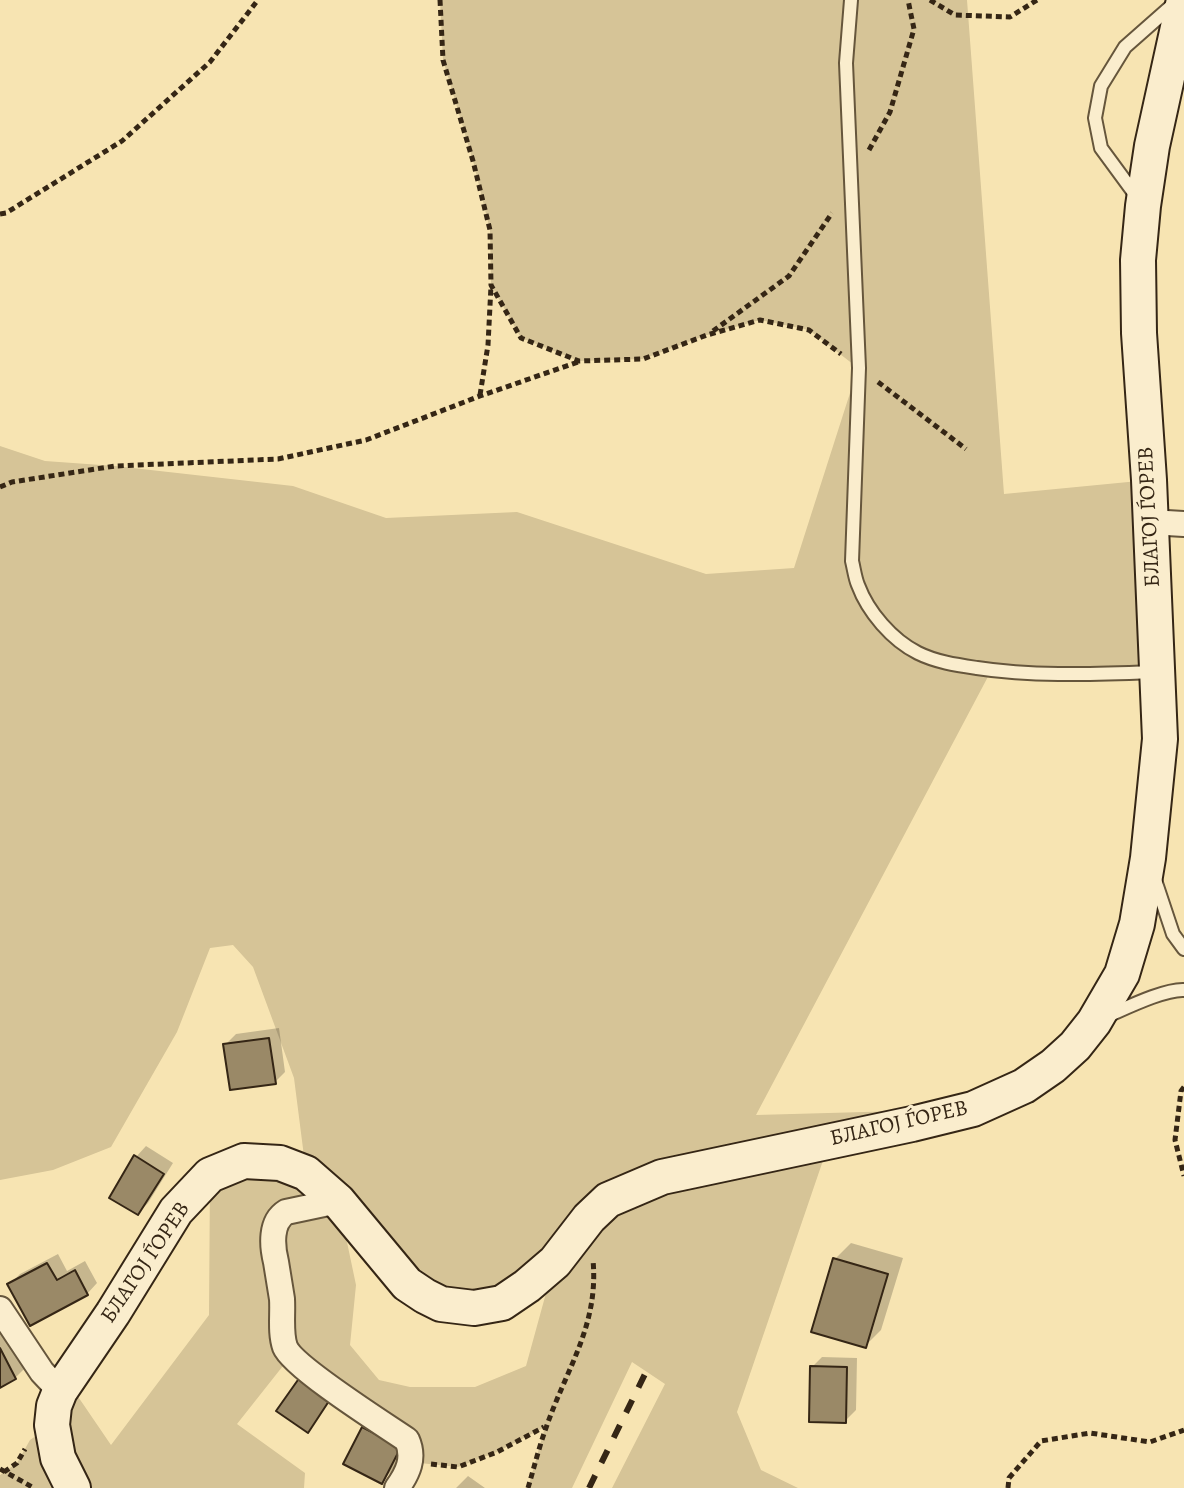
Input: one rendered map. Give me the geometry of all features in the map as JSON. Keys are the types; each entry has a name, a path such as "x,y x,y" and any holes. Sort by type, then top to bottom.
{"main road":[{"name":"БЛАГОЈ ЃОРЕВ","path":"73,1488 58,1458 52,1425 54,1406 60,1391 176,1211 210,1175 244,1161 280,1163 306,1173 338,1201 407,1284 441,1304 474,1308 502,1303 527,1286 555,1262 589,1218 608,1200 662,1177 973,1109 1024,1086 1053,1066 1075,1046 1094,1022 1122,974 1137,924 1148,858 1160,739 1138,260 1152,146 1181,0"}],"street":[{"path":"1150,522 1184,524"},
{"path":"338,1201 286,1212 279,1216 275,1224 274,1252 285,1346 290,1356 315,1376 407,1440 411,1449 410,1462 397,1488"},
{"path":"0,1309 42,1372 60,1391"}],"lane":[{"path":"851,0 846,63 859,368 852,561 858,585 873,613 895,636 916,652 948,664 992,671 1056,675 1157,672"},
{"path":"1143,206 1101,148 1095,118 1101,86 1125,47 1181,0"},
{"path":"1148,858 1173,934 1184,949"},
{"path":"1094,1022 1148,999 1177,989 1184,990"}],"path":[{"path":"0,214 122,141 210,62 258,0"},
{"path":"440,0 443,60 490,230 488,345 480,396"},
{"path":"930,0 955,15 1010,17 1037,0"},
{"path":"491,285 521,338 579,361"},
{"path":"0,487 12,482 115,466 278,459 366,440 579,361 643,359 707,335 760,320 809,330 966,449"},
{"path":"1184,1087 1175,1140 1184,1176"},
{"path":"528,1488 546,1426 588,1323 595,1283 589,1218"},
{"path":"410,1462 458,1467 497,1452 546,1426"},
{"path":"1008,1488 1009,1478 1041,1441 1090,1433 1150,1442 1184,1430"},
{"path":"0,1469 34,1488"}],"shaded area":[{"path":"440,0 967,0 1004,494 1149,480 1157,672 991,671 756,1115 973,1109 830,1140 737,1412 761,1470 798,1488 612,1488 665,1384 632,1362 572,1488 528,1488 545,1427 497,1452 458,1467 410,1462 290,1357 237,1424 305,1473 304,1488 0,1488 0,1475 17,1463 30,1440 52,1425 66,1379 111,1445 209,1315 210,1175 306,1172 294,1078 253,967 233,945 210,948 177,1032 111,1147 53,1170 0,1180 0,446 45,461 293,486 386,518 517,512 706,574 794,568 858,368 809,330 760,320 707,335 643,359 579,361 521,338 491,285 490,230 443,60","holes":["339,1204 441,1304 527,1286 554,1264 526,1366 475,1387 410,1387 379,1380 350,1345 356,1285"]}],"building":[{"path":"269,1038 276,1084 230,1090 223,1044"},
{"path":"134,1155 164,1174 138,1215 109,1198"},
{"path":"833,1258 888,1274 866,1348 811,1332"},
{"path":"47,1263 57,1280 75,1270 88,1295 30,1326 7,1284"},
{"path":"0,1348 16,1379 0,1388"},
{"path":"810,1366 847,1367 846,1423 809,1422"},
{"path":"300,1377 331,1398 308,1433 276,1411"},
{"path":"362,1427 401,1447 382,1484 343,1464"}],"railway":[{"path":"589,1488 647,1370"}]}
